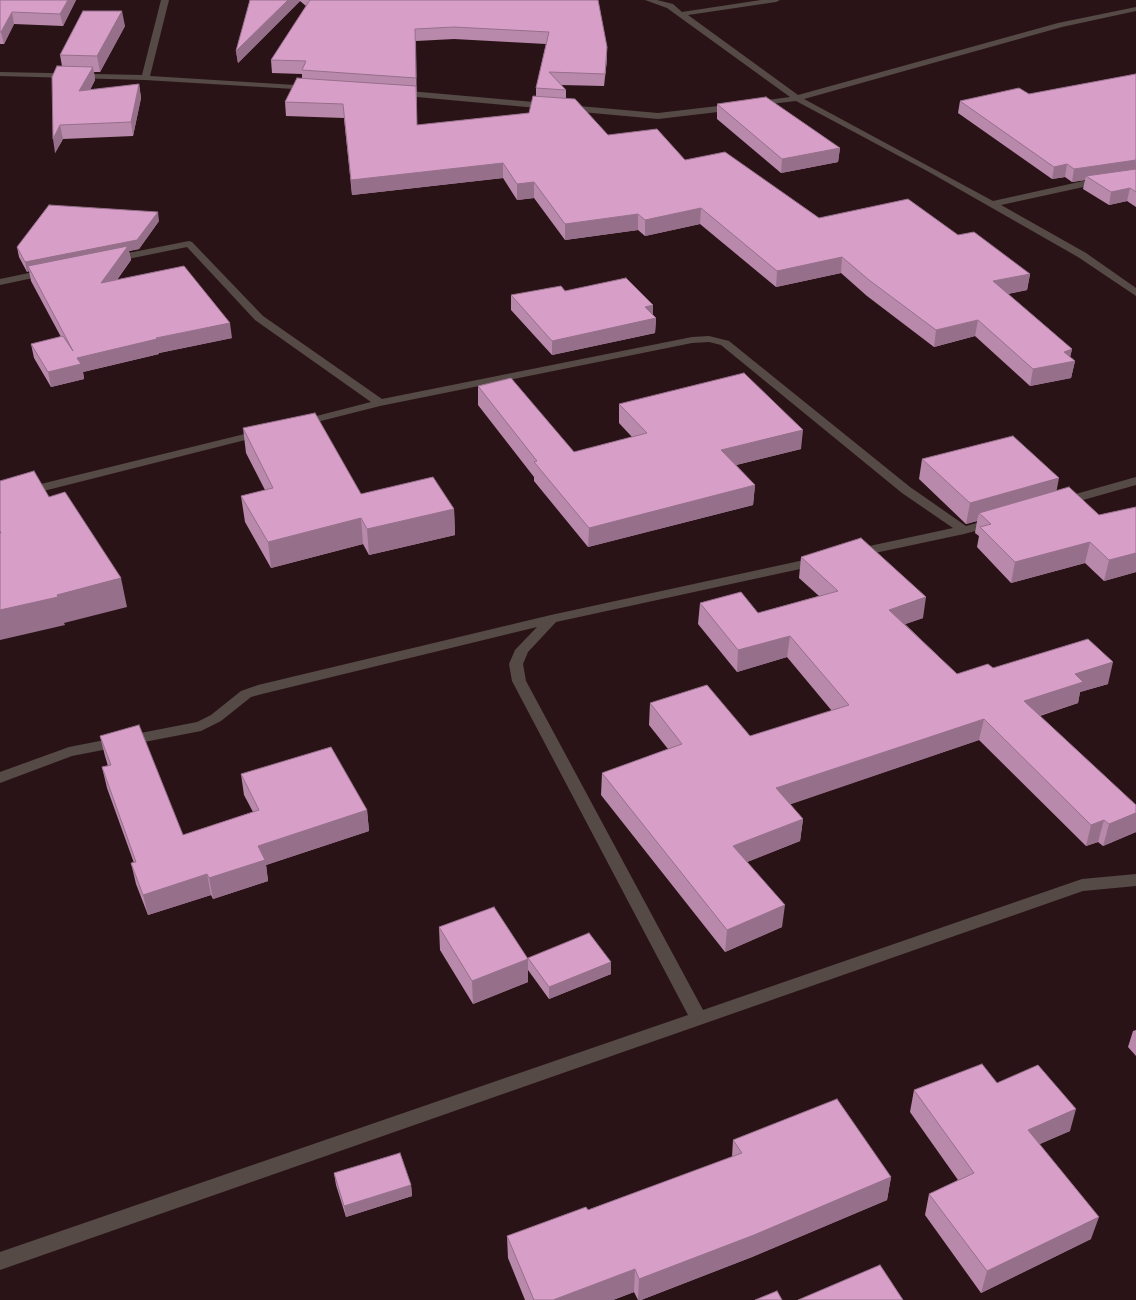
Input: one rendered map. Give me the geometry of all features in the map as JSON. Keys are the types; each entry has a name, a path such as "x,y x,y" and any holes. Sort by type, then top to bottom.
{"street":[{"path":"145,78 165,0"},
{"path":"649,0 670,6 797,98 1082,255 1136,293"},
{"path":"681,14 776,0"},
{"path":"385,92 658,116 680,115 797,98 1060,25 1136,9"},
{"path":"0,74 145,78 318,88"},
{"path":"992,204 1088,183 1136,176"},
{"path":"104,261 189,244 259,318 380,403"},
{"path":"0,282 57,271"},
{"path":"293,425 380,403 692,340 709,339 725,343 906,490 964,530"},
{"path":"0,498 274,430"},
{"path":"1050,505 1136,480"},
{"path":"0,778 69,752 201,726 216,718 246,694 258,690 551,619 964,530 1002,519"},
{"path":"551,619 522,650 516,664 519,681 699,1019"},
{"path":"0,1261 1082,885 1136,880"}],"building":[{"path":"0,0 68,0 60,14 12,12 0,32"},
{"path":"250,0 288,0 236,51"},
{"path":"310,0 598,0 607,47 605,74 549,72 566,90 536,88 549,32 454,27 415,29 416,78 302,70 306,61 271,60"},
{"path":"83,11 122,11 97,56 60,55"},
{"path":"57,66 93,67 79,91 139,84 131,122 60,125 53,139 52,77"},
{"path":"1136,74 1136,160 1074,169 1067,164 1054,167 960,101 1019,88 1029,94"},
{"path":"297,78 416,86 417,125 529,113 533,96 575,99 608,135 657,129 685,160 725,152 819,218 908,199 958,235 974,232 1030,274 993,281 1072,349 1064,352 1075,361 1033,369 978,320 936,330 869,280 842,257 777,271 701,208 645,220 638,214 565,224 534,182 517,184 503,163 351,180 343,104 285,102"},
{"path":"766,97 840,148 782,159 717,104"},
{"path":"1136,169 1136,192 1130,188 1111,192 1086,176"},
{"path":"49,205 158,212 137,240 25,262 17,247"},
{"path":"128,246 101,283 184,266 230,323 156,338 77,358 81,364 48,372 31,344 63,336 73,351 28,266"},
{"path":"626,278 653,305 645,307 656,318 552,341 511,295 561,286 565,291"},
{"path":"744,373 803,430 721,450 755,485 589,528 534,462 537,461 478,386 511,378 574,452 647,433 619,404"},
{"path":"315,413 361,494 433,477 454,509 367,529 361,518 268,542 241,496 273,488 243,428"},
{"path":"1013,436 1059,478 970,503 922,459"},
{"path":"34,471 49,497 65,492 121,578 57,595 58,597 0,610 0,481"},
{"path":"1069,487 1099,515 1136,507 1136,553 1109,560 1090,542 1015,562 980,527 991,524 979,513"},
{"path":"861,538 926,597 889,610 957,674 988,664 993,668 1088,639 1113,662 1075,674 1083,682 1024,701 1136,805 1136,813 1109,824 1104,820 1091,825 984,719 776,788 803,819 733,846 785,905 727,930 602,773 682,744 650,703 707,685 750,736 849,705 790,636 738,650 700,603 741,592 758,613 838,591 801,557"},
{"path":"139,725 183,835 259,810 241,774 331,747 367,810 258,846 265,860 209,878 207,874 143,895 131,863 136,862 102,767 111,765 100,736"},
{"path":"494,907 528,959 472,981 439,927"},
{"path":"589,933 611,962 549,987 528,958"},
{"path":"982,1064 997,1083 1038,1065 1076,1109 1028,1130 1099,1217 987,1271 929,1194 974,1173 914,1090"},
{"path":"837,1099 891,1177 754,1235 639,1279 635,1269 553,1300 534,1300 507,1236 586,1207 588,1210 742,1153 733,1140"},
{"path":"400,1153 411,1185 344,1206 334,1173"},
{"path":"880,1265 903,1300 798,1300"},
{"path":"777,1291 782,1300 755,1300"}]}
